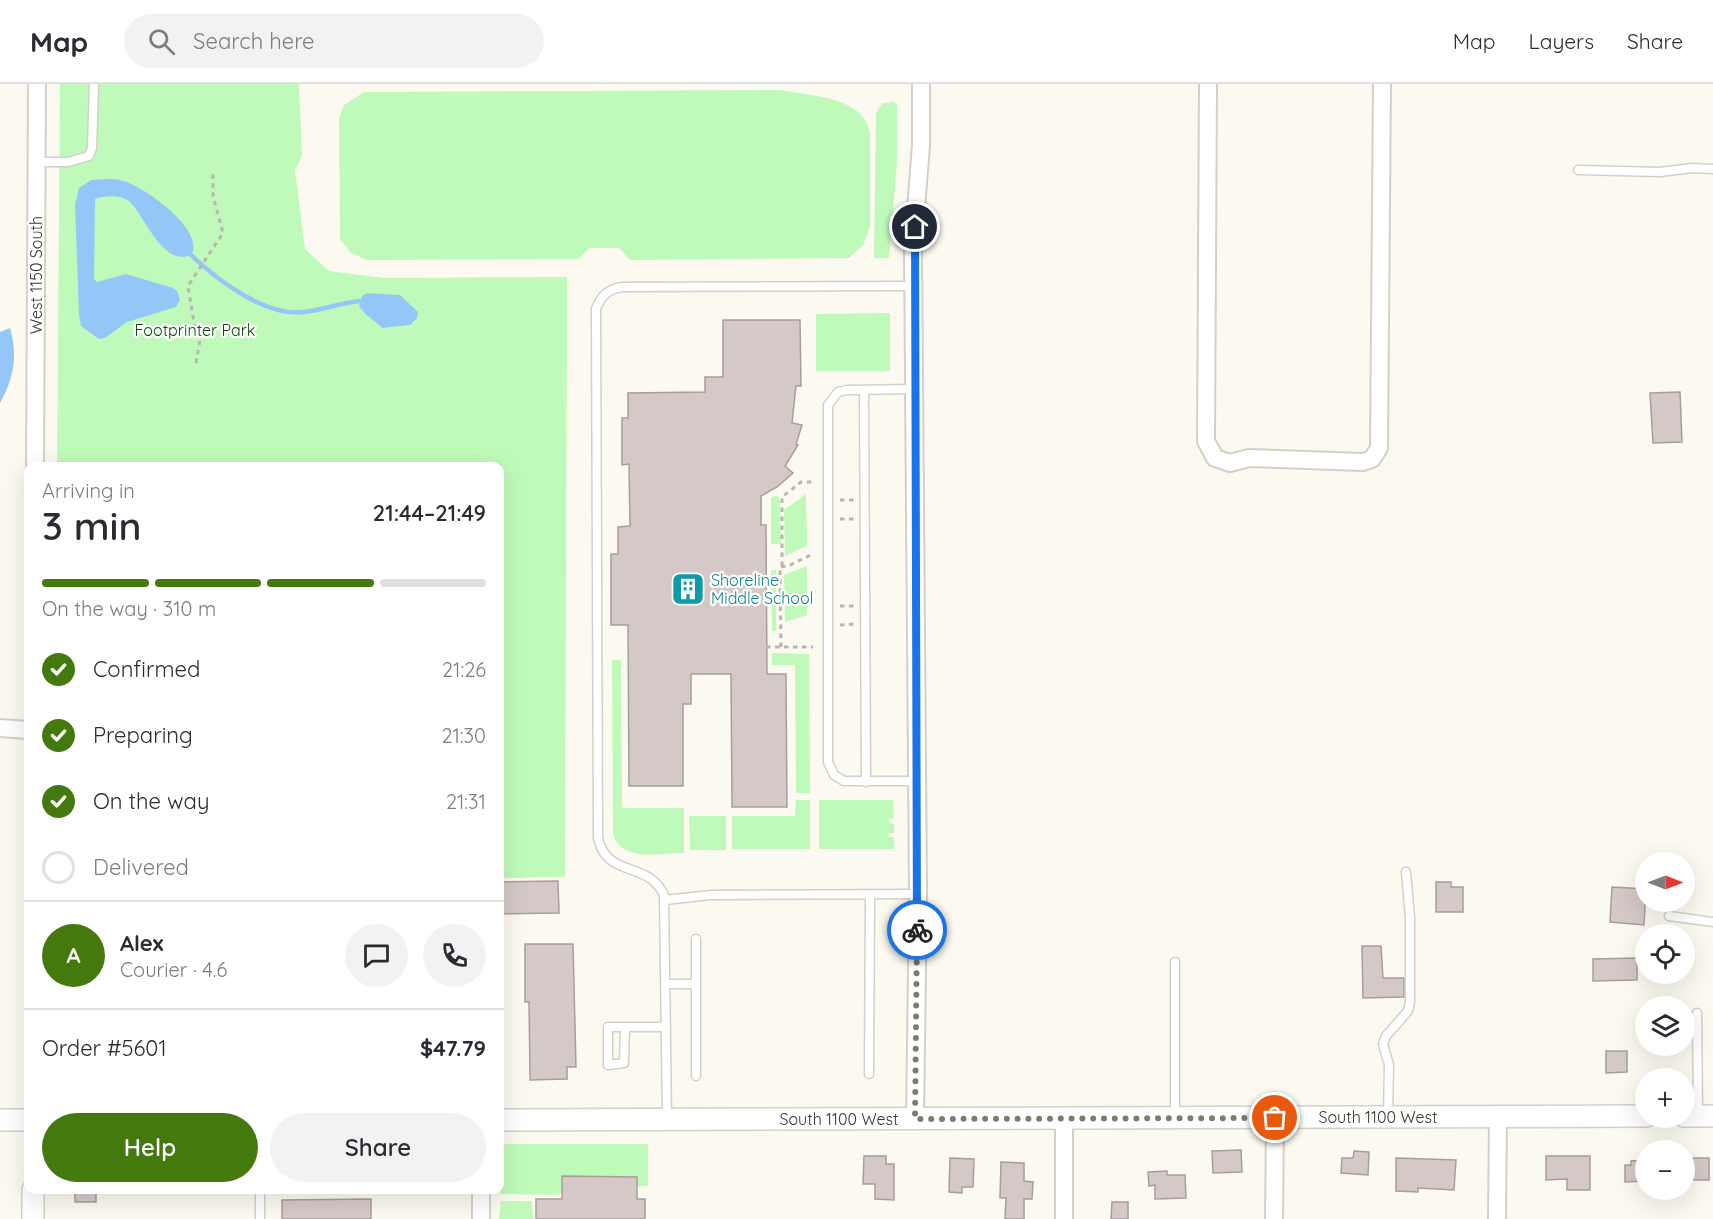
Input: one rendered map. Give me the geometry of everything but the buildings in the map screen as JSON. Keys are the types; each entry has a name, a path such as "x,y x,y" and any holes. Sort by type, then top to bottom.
{"street":[{"name":"West 1150 South","path":"35,462 37,84"},
{"path":"915,1119 918,894 913,247 921,145 921,84"},
{"path":"1208,84 1206,441 1215,458 1230,463 1249,458 1363,462 1372,459 1379,448 1382,84"},
{"path":"0,728 24,730"},
{"path":"1497,1219 1498,1116"},
{"name":"South 1100 West","path":"504,1120 1635,1116"},
{"path":"1274,1219 1275,1118"},
{"path":"1064,1119 1064,1219"},
{"path":"0,1120 24,1120"},
{"path":"33,1194 33,1219"},
{"path":"481,1194 481,1219"}],"lane":[{"path":"36,162 68,162 89,156 92,148 94,84"},
{"path":"1578,170 1660,172 1692,168 1713,169"},
{"path":"667,1119 665,900 660,888 648,875 621,867 610,860 602,851 598,838 595,317 598,302 608,291 622,287 913,286"},
{"path":"914,389 838,392 828,405 828,762 838,779 866,782 917,782"},
{"path":"864,390 866,782"},
{"path":"1388,1117 1389,1065 1383,1044 1386,1036 1408,1011 1410,1002 1410,918 1406,872"},
{"path":"665,900 711,895 918,894"},
{"path":"869,1074 870,895"},
{"path":"1669,916 1713,922"},
{"path":"696,939 696,1076"},
{"path":"1175,962 1175,1118"},
{"path":"666,984 696,984"},
{"path":"1697,1013 1698,1116"},
{"path":"625,1027 624,1064 608,1065 608,1027 625,1027 666,1027"},
{"path":"260,1194 260,1219"}],"path":[{"path":"196,363 200,340 194,323 188,286 208,259 223,233 213,196 213,172"},
{"path":"781,647 782,497 801,482 812,482"},
{"path":"840,500 854,500"},
{"path":"840,519 854,519"},
{"path":"782,566 813,554"},
{"path":"840,606 855,606"},
{"path":"840,625 855,624"},
{"path":"766,647 813,647"}],"green space":[{"name":"Footprinter Park","path":"60,84 299,84 302,156 295,170 305,249 329,271 384,278 567,277 565,877 504,878 504,462 57,462"},
{"path":"780,90 820,96 846,104 865,120 870,132 870,228 863,245 849,258 630,260 619,248 590,248 578,259 366,260 350,252 340,239 339,118 344,105 364,92"},
{"path":"894,102 897,105 897,160 889,258 874,258 876,113 882,103"},
{"path":"890,313 890,371 816,371 816,314"},
{"path":"806,494 807,546 785,556 784,510"},
{"path":"777,495 780,500 781,544 771,544 771,498"},
{"path":"807,566 807,615 785,622 784,575"},
{"path":"771,570 776,570 776,631 772,631"},
{"path":"772,653 809,654 810,793 796,793 795,665 772,665"},
{"path":"612,660 621,660 622,808 684,808 684,853 653,855 632,853 623,849 613,833"},
{"path":"796,800 810,800 810,849 732,849 732,816 795,816"},
{"path":"819,800 893,800 894,819 889,819 889,823 894,824 894,833 889,833 889,837 894,837 894,849 819,849"},
{"path":"689,816 726,816 726,850 690,850"},
{"path":"504,1144 648,1144 648,1186 637,1187 637,1177 563,1176 562,1192 558,1195 500,1194 504,1194"},
{"path":"501,1201 532,1201 533,1219 499,1219"}],"water":[{"path":"91,180 120,180 142,190 181,221 190,233 193,245 191,255 181,257 172,254 163,248 128,200 114,196 95,199 94,279 97,282 126,274 173,288 177,291 180,300 176,307 127,322 105,338 99,339 81,326 79,314 75,205 79,188"},
{"path":"367,293 400,295 418,312 417,318 410,325 382,328 359,306 362,296"},
{"path":"10,328 14,348 13,367 9,385 0,403 0,332"}],"waterway":[{"path":"191,255 214,275 243,295 274,309 304,312 359,301"}],"way so far":[{"path":"917,930 915,1119 1275,1118"}],"place":[{"name":"Shoreline Middle School","path":"688,589"}],"route":[{"path":"915,227 913,335 917,930"}]}
